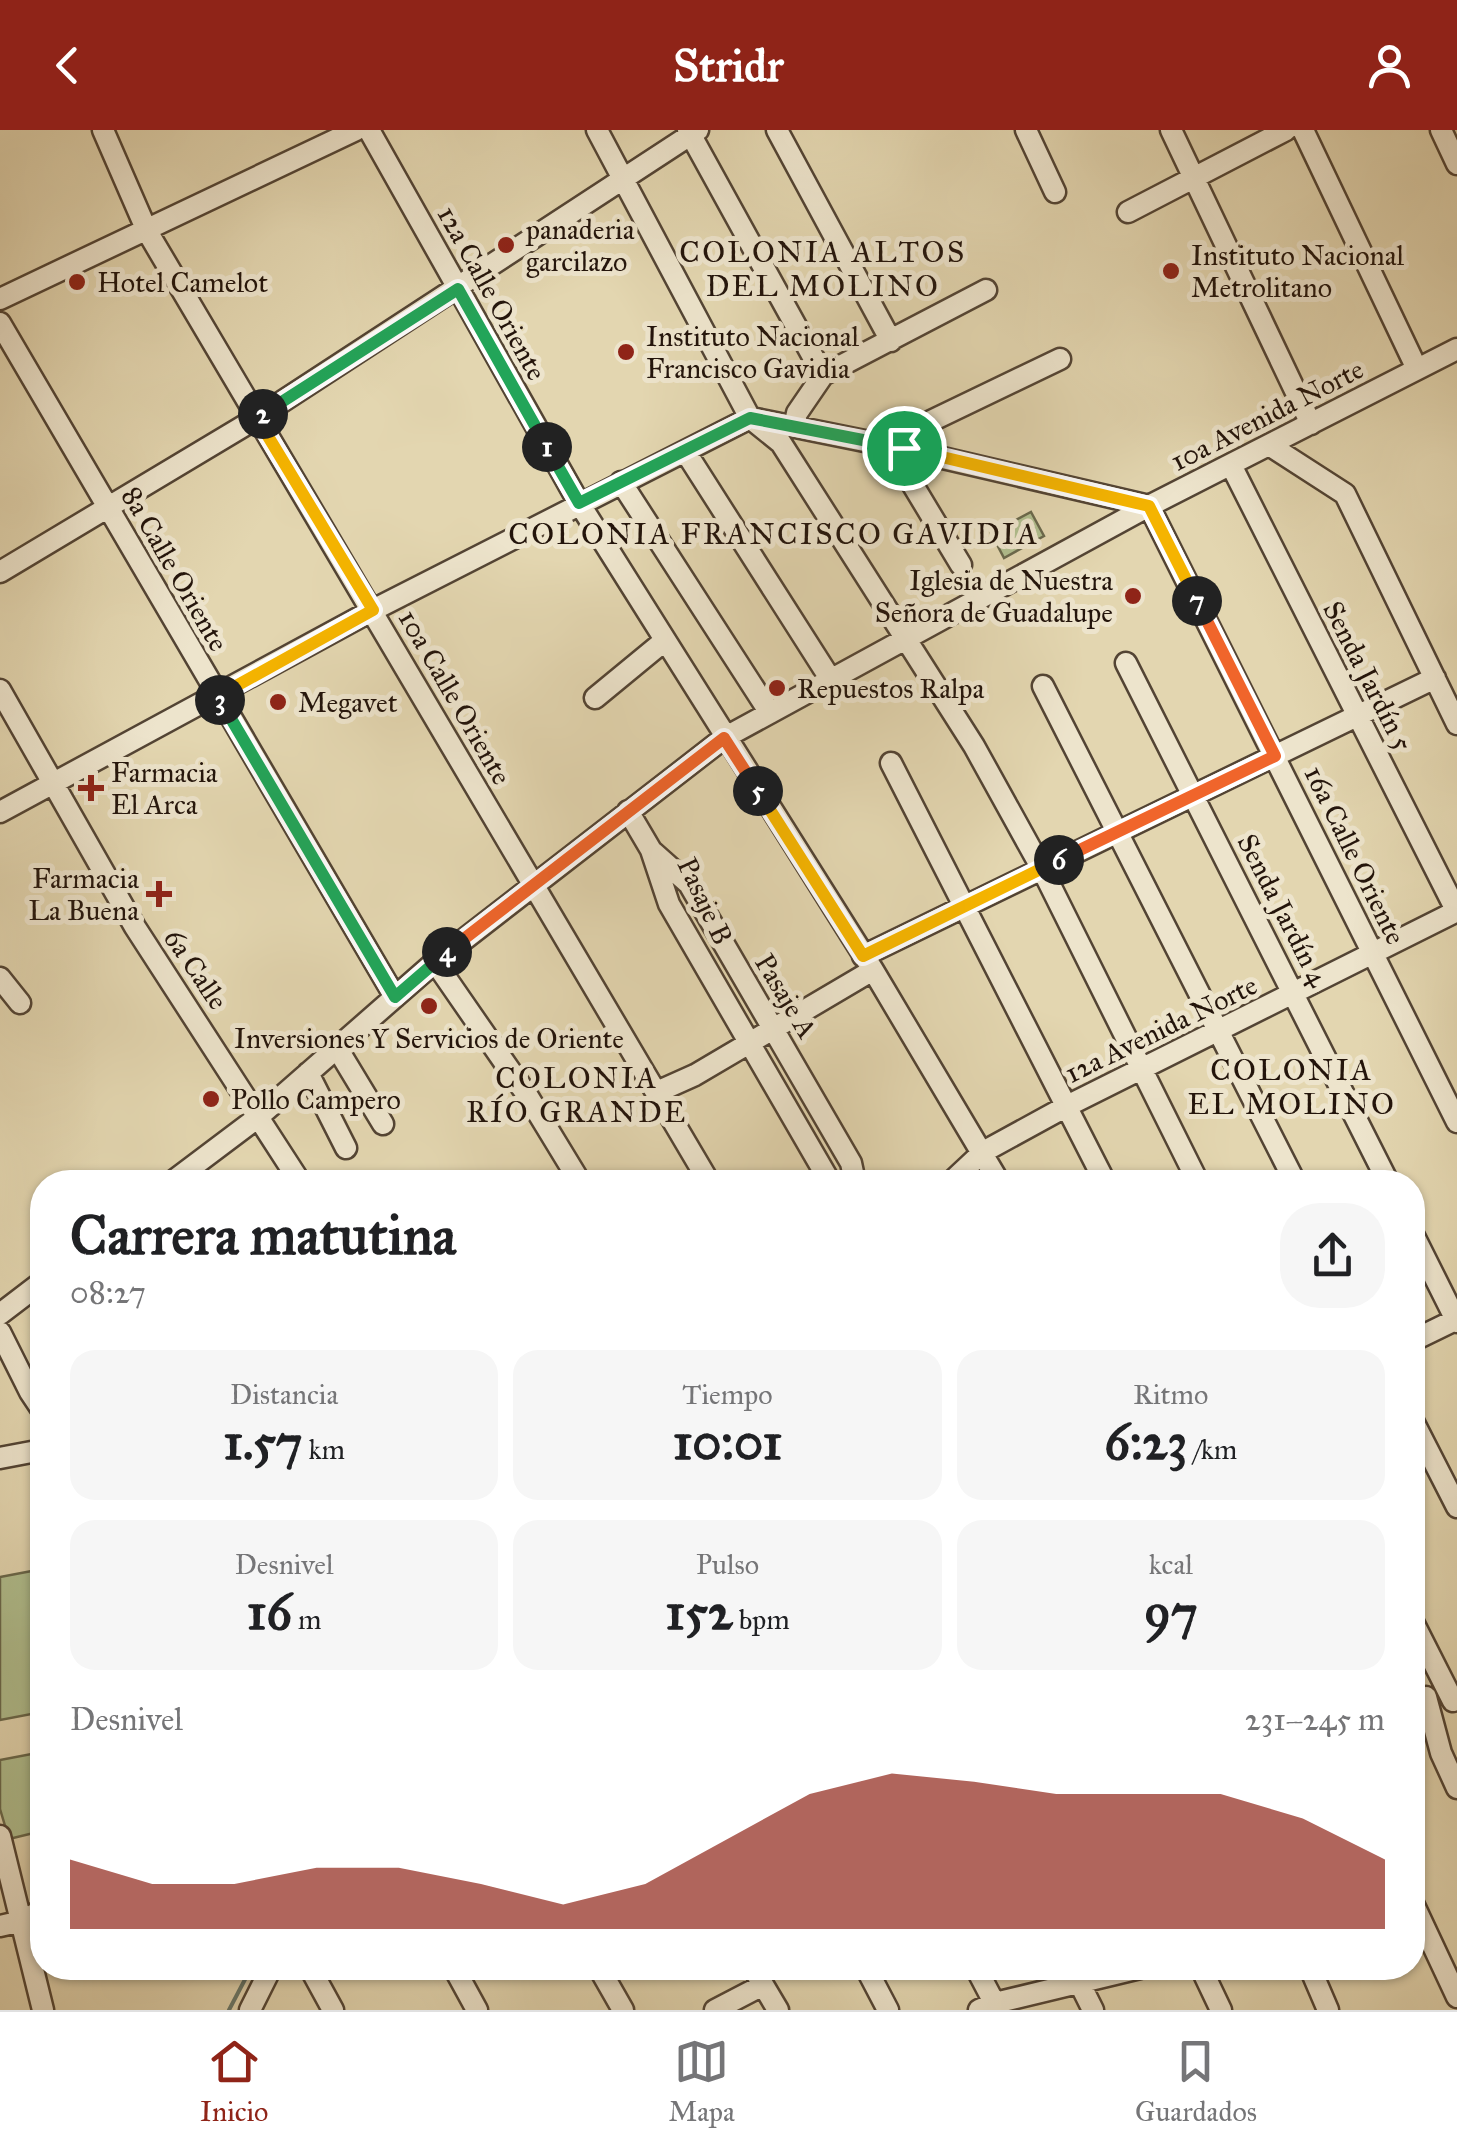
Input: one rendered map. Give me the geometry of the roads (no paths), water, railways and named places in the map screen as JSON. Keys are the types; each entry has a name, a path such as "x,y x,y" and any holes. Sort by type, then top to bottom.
{"street":[{"name":"10a Calle Oriente","path":"103,130 147,232 702,1170"},
{"path":"0,299 356,130"},
{"name":"12a Calle Oriente","path":"369,130 579,503 993,1170"},
{"path":"597,130 750,418 781,443 974,746 1042,869 1192,1170"},
{"path":"776,130 890,341"},
{"path":"1026,130 1055,192"},
{"path":"1171,130 1304,427"},
{"path":"1128,212 1286,130"},
{"path":"1303,130 1417,369"},
{"path":"1441,130 1457,164"},
{"path":"0,572 257,418 624,181 693,132 823,375"},
{"path":"794,428 798,412 823,375 986,290"},
{"name":"8a Calle Oriente","path":"0,323 395,997"},
{"name":"10a Avenida Norte","path":"188,1170 257,1118 435,962 724,738 1149,506 1457,349"},
{"path":"897,448 931,421 1060,359"},
{"path":"0,812 373,610 750,418 1149,506"},
{"path":"1271,444 1346,494 1457,724"},
{"path":"897,448 961,565"},
{"path":"685,450 831,680"},
{"name":"Senda Jardín 5","path":"1231,464 1457,911"},
{"path":"621,482 770,713"},
{"name":"16a Calle Oriente","path":"1149,506 1457,1122"},
{"path":"595,698 663,642"},
{"name":"Senda Jardín 4","path":"1126,663 1382,1170"},
{"path":"657,1092 774,1028 868,963 964,906 1434,678"},
{"path":"1043,686 1289,1170"},
{"name":"6a Calle","path":"0,690 135,926 292,1170"},
{"path":"891,764 1099,1170"},
{"path":"628,811 652,850"},
{"name":"Pasaje A","path":"652,850 689,884 853,1170"},
{"name":"Pasaje B","path":"652,850 669,904 823,1170"},
{"name":"12a Avenida Norte","path":"964,1170 984,1152 1067,1106 1457,911"},
{"path":"435,962 527,1095 573,1170"},
{"path":"0,978 20,1003"},
{"path":"337,1048 383,1124"},
{"path":"308,1074 346,1148"},
{"path":"1425,1257 1457,1320 1425,1335"},
{"path":"0,1314 30,1291"},
{"path":"0,1332 30,1392"},
{"path":"1425,1445 1457,1508"},
{"path":"0,1458 30,1452"},
{"path":"1425,1644 1455,1701"},
{"path":"1425,1697 1455,1701"},
{"path":"1425,1712 1457,1788"},
{"path":"0,1836 30,1957"},
{"path":"0,1926 30,1917"},
{"path":"1425,1939 1457,1997"},
{"path":"35,1980 42,2010"},
{"path":"250,2010 265,1980"},
{"path":"317,1980 333,2010"},
{"path":"461,1980 477,2010"},
{"path":"606,1980 622,2010"},
{"path":"715,2010 753,1980"},
{"path":"760,1980 778,2010"},
{"path":"872,1980 888,2010"},
{"path":"980,1980 991,2008 1095,1980"},
{"path":"1206,1980 1221,2010"},
{"path":"1315,1980 1328,2010"},
{"path":"1080,1984 1093,2010"}],"waterway":[{"path":"229,2010 245,1980"}],"place":[{"name":"panaderia garcilazo","path":"506,245"},
{"name":"Instituto Nacional Metrolitano","path":"1171,271"},
{"name":"Hotel Camelot","path":"77,282"},
{"name":"Instituto Nacional Francisco Gavidia","path":"626,352"},
{"name":"Iglesia de Nuestra Señora de Guadalupe","path":"1133,596"},
{"name":"Repuestos Ralpa","path":"777,688"},
{"name":"Megavet","path":"278,702"},
{"name":"Farmacia El Arca","path":"91,788"},
{"name":"Farmacia La Buena","path":"159,894"},
{"name":"Inversiones Y Servicios de Oriente","path":"429,1006"},
{"name":"Pollo Campero","path":"211,1099"}],"district":[{"name":"COLONIA ALTOS DEL MOLINO","path":"823,269"},
{"name":"COLONIA FRANCISCO GAVIDIA","path":"774,534"},
{"name":"COLONIA EL MOLINO","path":"1292,1087"},
{"name":"COLONIA RÍO GRANDE","path":"577,1095"}]}
